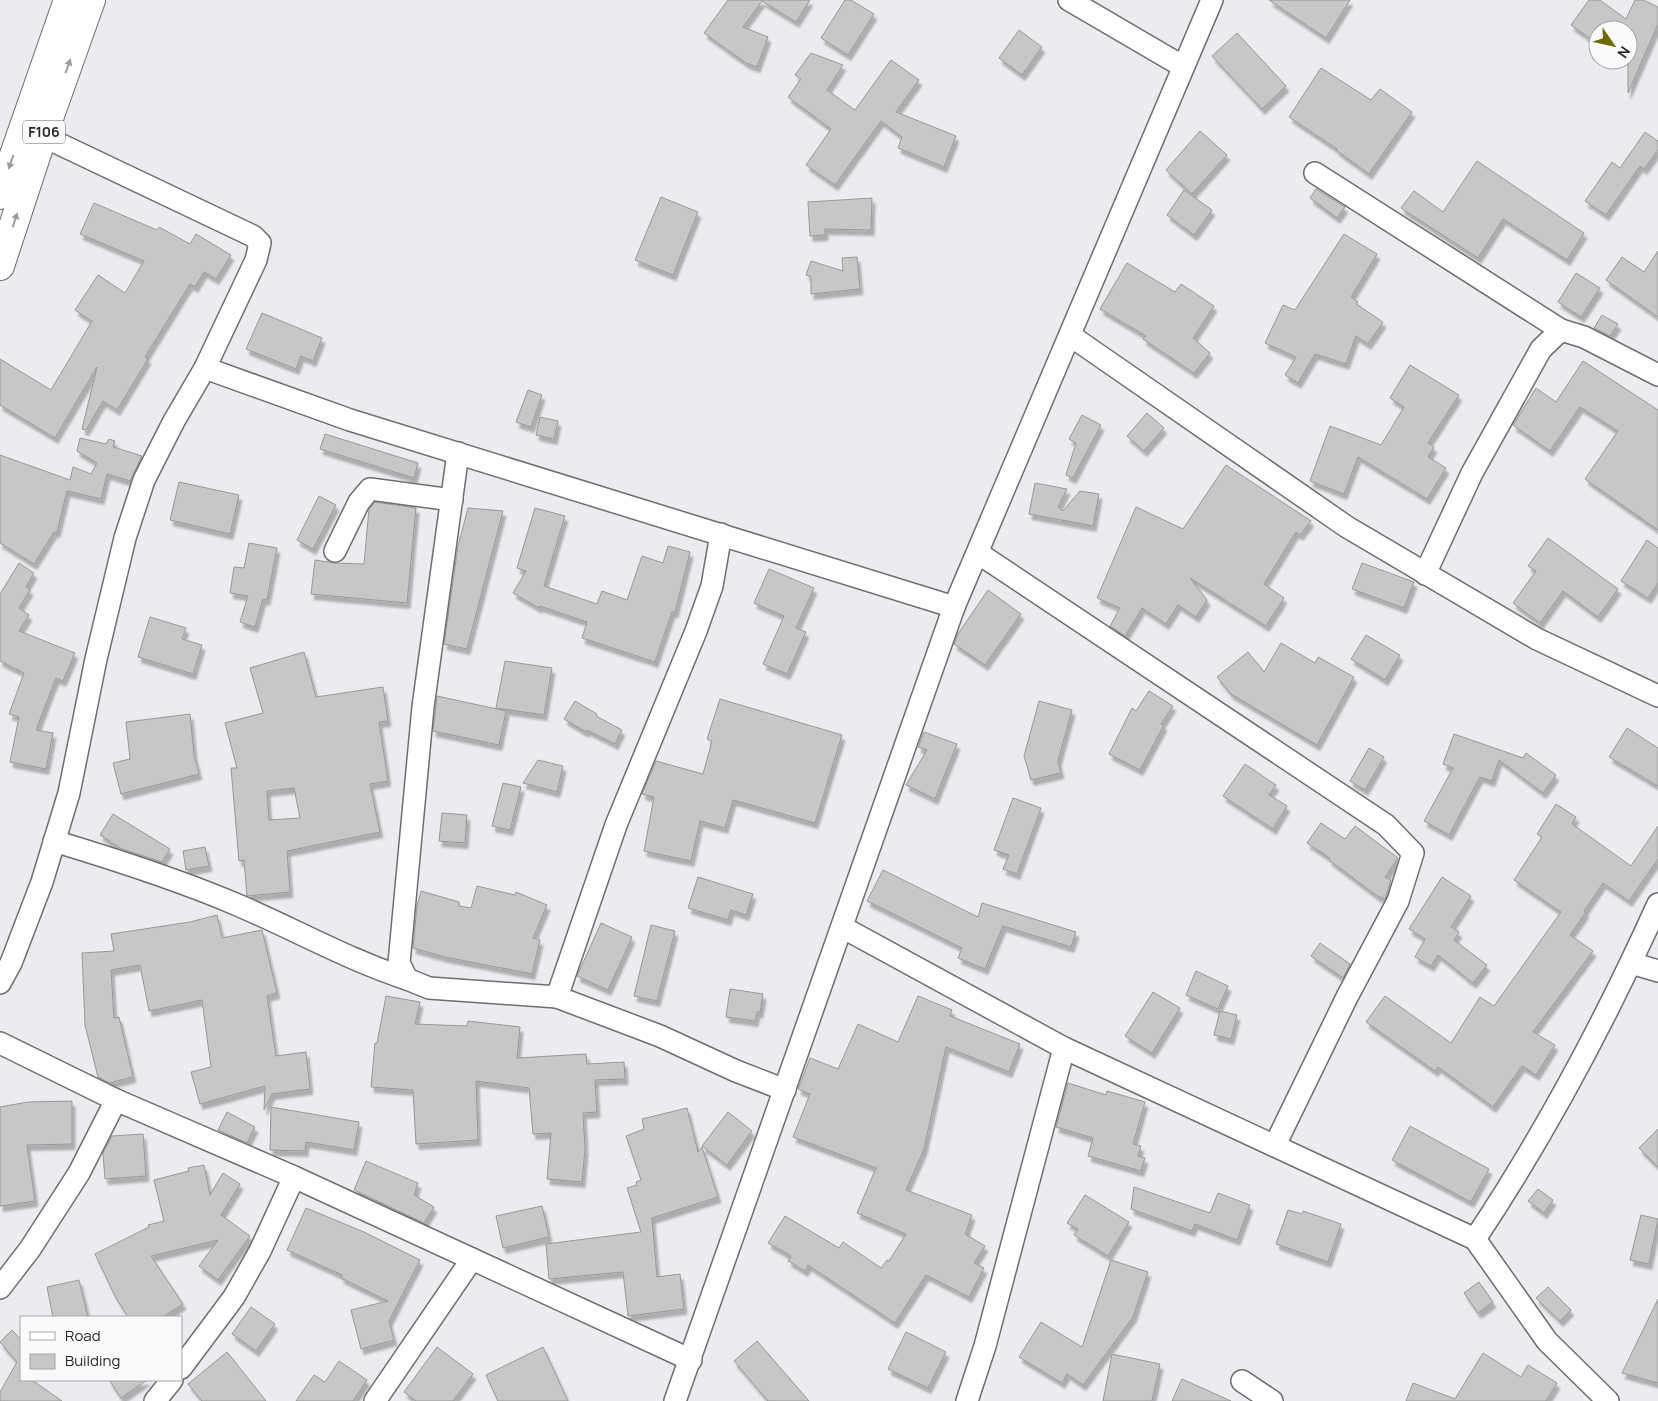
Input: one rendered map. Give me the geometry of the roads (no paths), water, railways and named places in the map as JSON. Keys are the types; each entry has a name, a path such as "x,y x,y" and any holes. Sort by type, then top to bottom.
{"main road":[{"name":"F106","path":"0,266 68,0"},
{"name":"F106","path":"0,195 33,131 92,0"}],"street":[{"path":"1069,0 1182,66"},
{"path":"675,1401 691,1360 954,607 1070,336 1182,66 1212,0"},
{"path":"0,983 11,964 42,882 69,793 96,659 125,538 144,480 174,421 205,368 256,260 260,242 253,236 33,131"},
{"path":"1315,173 1560,330 1584,337 1658,375"},
{"path":"1425,574 1472,473 1541,349 1560,330"},
{"path":"1070,336 1347,527 1537,639 1658,696"},
{"path":"205,368 350,420 954,607"},
{"path":"407,979 399,963 423,707 458,453"},
{"path":"334,551 359,502 370,489 452,500"},
{"path":"557,997 616,825 696,632 712,586 721,534"},
{"path":"978,553 1386,825 1413,853 1398,902 1347,997 1275,1145"},
{"path":"54,840 145,869 240,906 358,961 429,988 557,997 660,1036 785,1090"},
{"path":"1475,1239 1512,1183 1631,963 1658,904"},
{"path":"842,927 1064,1048 1475,1239 1547,1341 1608,1401"},
{"path":"1631,963 1658,971"},
{"path":"0,1043 116,1100 294,1177 691,1360"},
{"path":"967,1401 985,1346 1064,1048"},
{"path":"0,1288 30,1249 79,1173 116,1100"},
{"path":"182,1367 234,1297 260,1251 294,1177"},
{"path":"375,1401 472,1260"},
{"path":"155,1401 171,1381"},
{"path":"1242,1381 1272,1401"}]}
